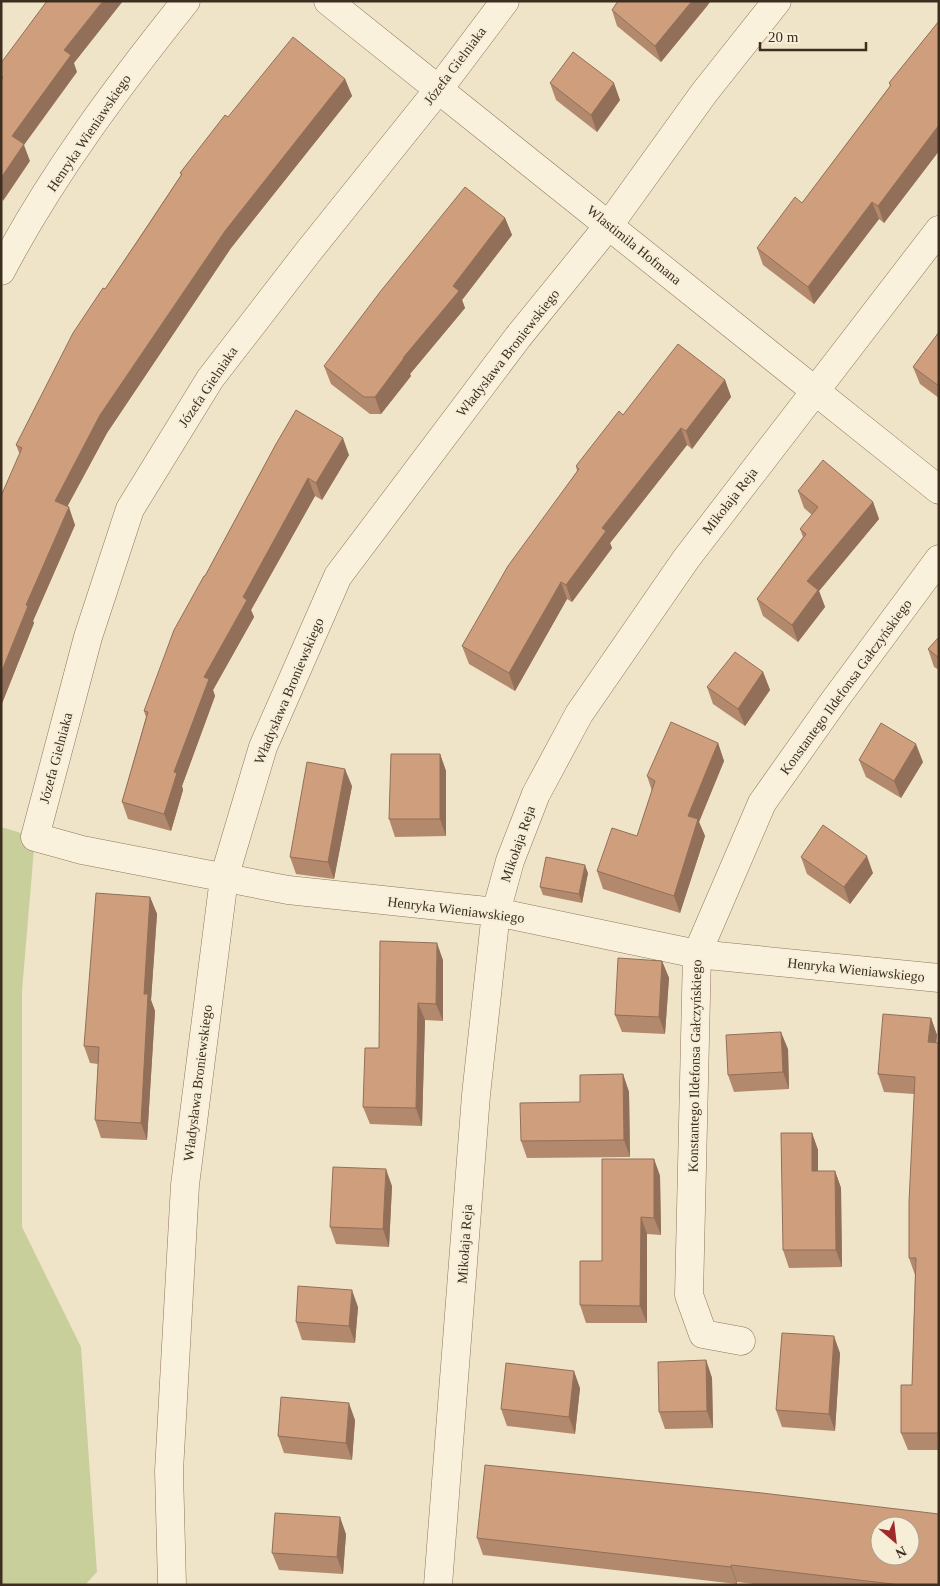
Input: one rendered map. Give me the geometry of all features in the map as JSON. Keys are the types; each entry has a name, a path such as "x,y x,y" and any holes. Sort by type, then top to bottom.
{"street":[{"name":"Henryka Wieniawskiego","path":"1,271 18,239 82,139 140,58 186,1"},
{"name":"Wlastimila Hofmana","path":"328,1 939,490"},
{"name":"Józefa Gielniaka","path":"35,837 88,637 130,509 210,380 308,252 438,90 505,1"},
{"name":"Władysława Broniewskiego","path":"172,1585 169,1471 185,1185 224,878 263,747 338,576 518,337 609,225 704,92 777,1"},
{"name":"Mikołaja Reja","path":"438,1585 476,1095 496,912 510,861 536,794 579,714 686,559 939,230"},
{"name":"Konstantego Ildefonsa Gałczyńskiego","path":"741,1341 703,1334 690,1295 697,954 762,803 834,701 939,559"},
{"name":"Henryka Wieniawskiego","path":"35,837 82,850 288,890 496,912 697,954 939,978"}],"green space":[{"path":"1,827 35,837 22,991 22,1227 81,1347 97,1572 85,1585 1,1585"}],"building":[{"path":"47,1 103,1 64,50 71,55 12,136 24,144 1,178 1,80 3,77 1,76 1,63"},
{"path":"618,1 692,1 655,46 612,10"},
{"path":"939,21 939,125 878,206 872,202 808,287 757,248 795,197 802,203 891,85 889,83"},
{"path":"293,37 345,79 225,231 100,415 55,501 69,507 26,605 28,606 1,673 1,496 22,448 16,445 73,333 145,230 182,174 180,173 225,115 228,117"},
{"path":"573,52 614,83 591,115 550,83"},
{"path":"465,187 505,218 453,286 459,291 403,358 375,397 364,397 324,366 380,292"},
{"path":"939,332 939,386 913,367"},
{"path":"678,344 725,380 686,431 681,428 602,528 606,531 566,585 561,582 509,673 462,646 508,566 579,469 576,466 619,411 623,415"},
{"path":"296,410 343,438 316,483 308,478 243,597 247,600 204,677 209,679 174,772 177,773 164,814 122,802 148,712 144,711 174,630"},
{"path":"823,460 873,502 807,581 818,590 792,625 757,599 806,534 800,529 818,507 798,491"},
{"path":"939,637 939,658 928,649"},
{"path":"735,652 763,672 738,709 707,687"},
{"path":"671,722 718,743 688,816 698,819 674,896 597,871 612,828 637,836 655,781 647,776"},
{"path":"881,723 916,744 894,781 859,760"},
{"path":"391,754 440,754 440,819 389,819"},
{"path":"307,762 345,769 328,862 290,857"},
{"path":"823,825 867,856 844,887 801,857"},
{"path":"546,857 585,865 579,894 540,887"},
{"path":"96,893 150,897 144,994 148,994 141,1123 95,1120 99,1047 84,1046"},
{"path":"380,941 437,943 436,1004 418,1003 416,1108 363,1107 365,1048 379,1048"},
{"path":"618,958 662,961 659,1017 615,1015"},
{"path":"883,1014 931,1018 928,1042 939,1043 939,1433 901,1433 901,1385 912,1385 916,1258 909,1258 909,1202 915,1077 878,1074"},
{"path":"781,1032 783,1072 728,1075 726,1035"},
{"path":"623,1074 624,1140 521,1141 520,1103 580,1102 580,1075"},
{"path":"781,1133 812,1133 812,1171 835,1171 836,1250 783,1250"},
{"path":"602,1159 654,1159 654,1218 641,1217 640,1306 580,1305 580,1261 602,1261"},
{"path":"333,1167 386,1169 383,1229 330,1227"},
{"path":"298,1286 352,1290 349,1326 296,1322"},
{"path":"782,1333 834,1336 829,1414 776,1410"},
{"path":"706,1360 707,1411 659,1412 658,1362"},
{"path":"506,1363 574,1371 569,1417 501,1409"},
{"path":"281,1397 349,1403 346,1443 278,1436"},
{"path":"485,1465 762,1493 939,1514 939,1585 901,1585 731,1565 731,1567 477,1538"},
{"path":"275,1513 340,1517 337,1557 272,1553"}]}
